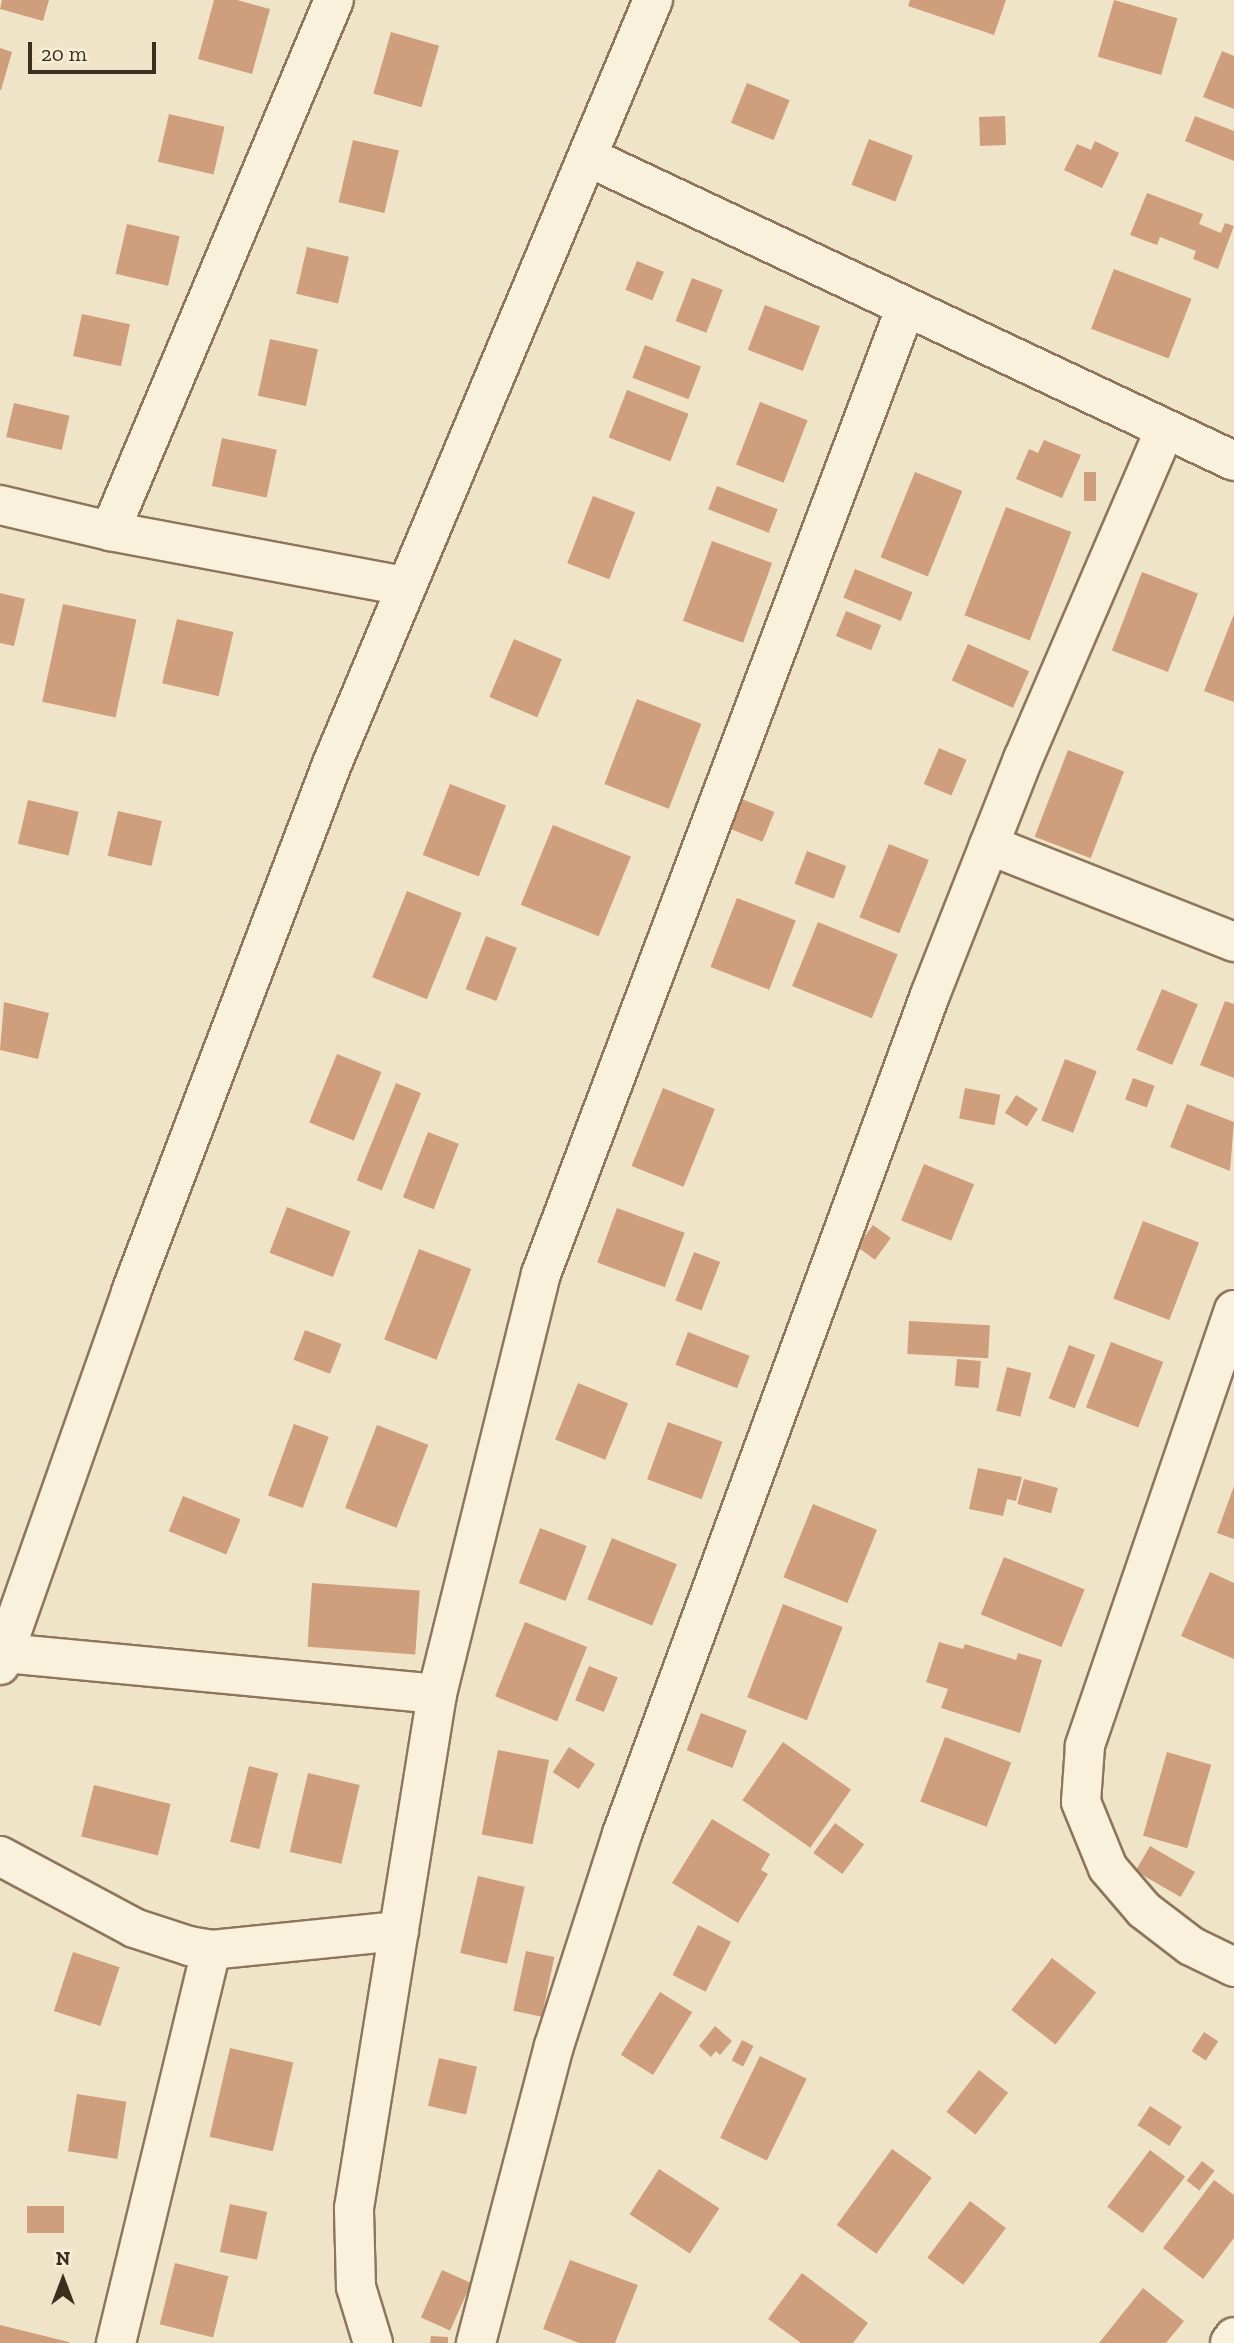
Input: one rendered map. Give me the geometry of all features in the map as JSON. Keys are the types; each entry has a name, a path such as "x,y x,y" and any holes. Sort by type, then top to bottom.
{"street":[{"path":"110,531 334,0"},
{"path":"437,1694 2,1659 131,1292 332,764 653,0"},
{"path":"588,157 905,309 1234,461"},
{"path":"373,2343 356,2287 354,2208 437,1694 541,1274 905,309"},
{"path":"476,2343 554,2046 622,1834 848,1211 989,845 1165,429"},
{"path":"0,505 110,531 405,586"},
{"path":"989,845 1234,943"},
{"path":"1234,1310 1085,1746 1081,1802 1108,1868 1144,1910 1191,1946 1234,1966"},
{"path":"0,1856 134,1927 211,1950 399,1931"},
{"path":"116,2343 211,1950"},
{"path":"1230,2343 1234,2337"}],"building":[{"path":"2,0 49,0 43,21 0,9"},
{"path":"214,0 237,0 270,9 252,74 198,59"},
{"path":"910,0 1006,0 994,35 908,6"},
{"path":"1114,0 1177,18 1161,75 1098,57"},
{"path":"391,32 439,46 421,107 373,94"},
{"path":"0,48 12,52 1,90 0,90"},
{"path":"1222,51 1234,56 1234,109 1203,97"},
{"path":"747,83 790,100 774,140 731,123"},
{"path":"169,114 225,127 214,175 158,162"},
{"path":"1005,116 1006,145 980,146 979,117"},
{"path":"1195,116 1234,131 1234,161 1185,141"},
{"path":"869,139 913,156 895,202 851,185"},
{"path":"353,140 399,151 384,213 339,202"},
{"path":"1095,141 1119,153 1102,188 1064,170 1077,144 1091,150"},
{"path":"1147,193 1203,214 1199,224 1221,233 1225,223 1234,226 1218,269 1193,259 1196,251 1160,237 1157,245 1130,235"},
{"path":"127,224 180,236 168,286 116,274"},
{"path":"307,247 349,257 338,303 296,294"},
{"path":"637,261 664,272 652,301 625,290"},
{"path":"1114,269 1191,299 1169,358 1091,329"},
{"path":"692,278 723,290 706,333 676,321"},
{"path":"765,305 820,326 803,371 748,350"},
{"path":"82,314 130,324 121,366 73,356"},
{"path":"270,339 318,349 306,406 258,396"},
{"path":"645,345 701,367 688,399 632,378"},
{"path":"627,390 689,414 670,461 609,438"},
{"path":"760,402 808,420 784,483 736,465"},
{"path":"14,403 70,416 62,450 6,437"},
{"path":"222,438 277,450 267,498 212,486"},
{"path":"1044,440 1081,455 1062,498 1016,479 1029,449 1038,453"},
{"path":"915,472 962,491 928,576 881,557"},
{"path":"1084,472 1096,472 1096,501 1084,501"},
{"path":"717,486 778,509 769,533 708,509"},
{"path":"593,496 635,512 609,579 567,563"},
{"path":"1006,507 1071,532 1030,640 964,615"},
{"path":"712,541 772,563 743,643 683,621"},
{"path":"855,569 912,592 901,621 843,598"},
{"path":"1142,572 1198,594 1168,672 1112,650"},
{"path":"0,593 25,599 14,646 0,643"},
{"path":"63,604 136,620 116,717 42,702"},
{"path":"846,611 881,625 871,650 836,636"},
{"path":"1234,614 1234,702 1204,691"},
{"path":"177,619 234,632 219,696 162,683"},
{"path":"514,639 562,659 537,717 489,697"},
{"path":"968,644 1029,671 1013,708 952,681"},
{"path":"637,699 701,724 669,809 604,784"},
{"path":"939,748 967,760 951,796 924,784"},
{"path":"1068,750 1124,772 1091,858 1035,837"},
{"path":"450,784 506,806 479,876 423,855"},
{"path":"742,799 774,812 762,842 730,829"},
{"path":"28,800 79,812 69,856 18,844"},
{"path":"118,811 162,821 151,866 108,856"},
{"path":"553,825 631,856 599,936 521,905"},
{"path":"889,844 929,860 899,933 859,917"},
{"path":"807,851 846,866 834,899 794,884"},
{"path":"407,891 462,913 427,999 372,977"},
{"path":"737,898 796,921 769,990 710,967"},
{"path":"818,922 898,954 872,1018 792,986"},
{"path":"486,936 517,948 496,1001 466,989"},
{"path":"1162,989 1198,1004 1172,1065 1136,1050"},
{"path":"1225,1001 1234,1004 1234,1078 1200,1065"},
{"path":"4,1002 49,1013 38,1059 0,1050"},
{"path":"337,1054 382,1072 354,1141 309,1123"},
{"path":"1065,1059 1097,1071 1073,1133 1041,1121"},
{"path":"1133,1078 1155,1086 1147,1107 1125,1100"},
{"path":"396,1083 421,1093 382,1190 357,1180"},
{"path":"663,1088 715,1109 683,1187 632,1166"},
{"path":"965,1088 1000,1095 994,1125 959,1118"},
{"path":"1016,1095 1038,1109 1027,1127 1005,1113"},
{"path":"1187,1104 1234,1122 1230,1171 1170,1147"},
{"path":"428,1132 459,1144 434,1209 403,1197"},
{"path":"924,1164 974,1184 951,1241 901,1221"},
{"path":"287,1207 350,1231 333,1277 269,1253"},
{"path":"617,1208 685,1233 665,1287 597,1263"},
{"path":"1143,1221 1199,1243 1169,1320 1113,1298"},
{"path":"873,1225 891,1238 875,1260 857,1247"},
{"path":"419,1249 471,1269 437,1360 384,1340"},
{"path":"694,1252 720,1262 702,1311 675,1301"},
{"path":"909,1321 990,1325 988,1358 907,1354"},
{"path":"305,1330 341,1344 330,1374 294,1360"},
{"path":"688,1332 750,1356 737,1388 675,1365"},
{"path":"1111,1342 1163,1362 1138,1427 1086,1407"},
{"path":"1069,1345 1095,1355 1075,1408 1049,1398"},
{"path":"957,1359 981,1361 979,1388 955,1386"},
{"path":"1007,1367 1031,1373 1020,1417 996,1411"},
{"path":"578,1383 628,1403 605,1460 555,1440"},
{"path":"668,1422 723,1442 702,1499 647,1479"},
{"path":"294,1424 329,1437 303,1508 268,1495"},
{"path":"377,1425 428,1445 396,1528 345,1508"},
{"path":"978,1468 1022,1477 1016,1501 1007,1499 1003,1516 969,1509"},
{"path":"1024,1479 1058,1488 1051,1513 1017,1504"},
{"path":"1234,1486 1234,1539 1217,1533"},
{"path":"183,1496 240,1519 226,1554 169,1531"},
{"path":"813,1504 877,1530 847,1603 783,1577"},
{"path":"540,1528 587,1546 566,1601 519,1583"},
{"path":"612,1538 677,1564 652,1625 587,1599"},
{"path":"1004,1557 1085,1590 1061,1647 981,1614"},
{"path":"1210,1572 1234,1583 1234,1659 1181,1636"},
{"path":"312,1583 420,1591 415,1654 308,1647"},
{"path":"783,1604 843,1627 807,1720 747,1697"},
{"path":"525,1622 587,1647 557,1721 495,1696"},
{"path":"939,1642 963,1649 965,1644 1016,1660 1018,1653 1042,1660 1020,1733 941,1708 948,1689 926,1682"},
{"path":"589,1666 618,1678 604,1712 575,1700"},
{"path":"701,1713 747,1731 732,1768 687,1750"},
{"path":"945,1737 1011,1762 987,1827 920,1801"},
{"path":"783,1742 851,1790 810,1848 742,1800"},
{"path":"569,1747 595,1764 579,1789 553,1772"},
{"path":"498,1750 549,1760 533,1844 482,1834"},
{"path":"1167,1752 1211,1765 1187,1848 1143,1836"},
{"path":"249,1766 278,1773 259,1849 230,1842"},
{"path":"308,1773 360,1785 341,1864 290,1852"},
{"path":"94,1785 171,1804 158,1856 81,1836"},
{"path":"712,1819 770,1854 761,1870 768,1874 738,1923 672,1883"},
{"path":"835,1823 864,1844 842,1874 813,1853"},
{"path":"1150,1846 1195,1872 1181,1897 1136,1871"},
{"path":"478,1876 525,1887 507,1964 460,1953"},
{"path":"698,1925 731,1942 706,1992 673,1975"},
{"path":"526,1951 554,1957 542,2017 513,2011"},
{"path":"73,1952 120,1967 100,2026 54,2011"},
{"path":"1052,1958 1096,1992 1055,2044 1011,2010"},
{"path":"660,1992 692,2012 653,2075 621,2055"},
{"path":"715,2026 732,2041 720,2055 716,2051 711,2057 699,2046"},
{"path":"1204,2032 1218,2041 1206,2061 1191,2051"},
{"path":"742,2040 754,2046 743,2066 732,2060"},
{"path":"230,2048 293,2063 273,2151 210,2137"},
{"path":"760,2056 807,2079 767,2161 720,2138"},
{"path":"439,2058 477,2067 466,2115 428,2106"},
{"path":"979,2070 1008,2093 976,2135 946,2112"},
{"path":"77,2094 126,2102 117,2159 68,2151"},
{"path":"1150,2106 1182,2127 1169,2146 1137,2125"},
{"path":"892,2149 932,2178 876,2254 837,2225"},
{"path":"1150,2150 1185,2176 1142,2233 1107,2207"},
{"path":"1202,2161 1215,2171 1199,2191 1187,2181"},
{"path":"659,2169 719,2208 690,2254 630,2214"},
{"path":"1214,2180 1234,2195 1234,2238 1203,2279 1163,2248"},
{"path":"970,2201 1006,2228 963,2285 927,2258"},
{"path":"230,2204 267,2212 257,2260 220,2252"},
{"path":"27,2206 64,2206 64,2233 27,2233"},
{"path":"570,2260 638,2285 615,2343 579,2343 543,2329"},
{"path":"175,2263 228,2276 213,2337 160,2324"},
{"path":"442,2270 471,2283 450,2331 421,2318"},
{"path":"802,2273 868,2323 853,2343 801,2343 768,2319"},
{"path":"1143,2288 1184,2321 1166,2343 1099,2343"},
{"path":"0,2325 69,2342 69,2343 0,2343"},
{"path":"431,2336 448,2337 448,2343 430,2343"}]}
